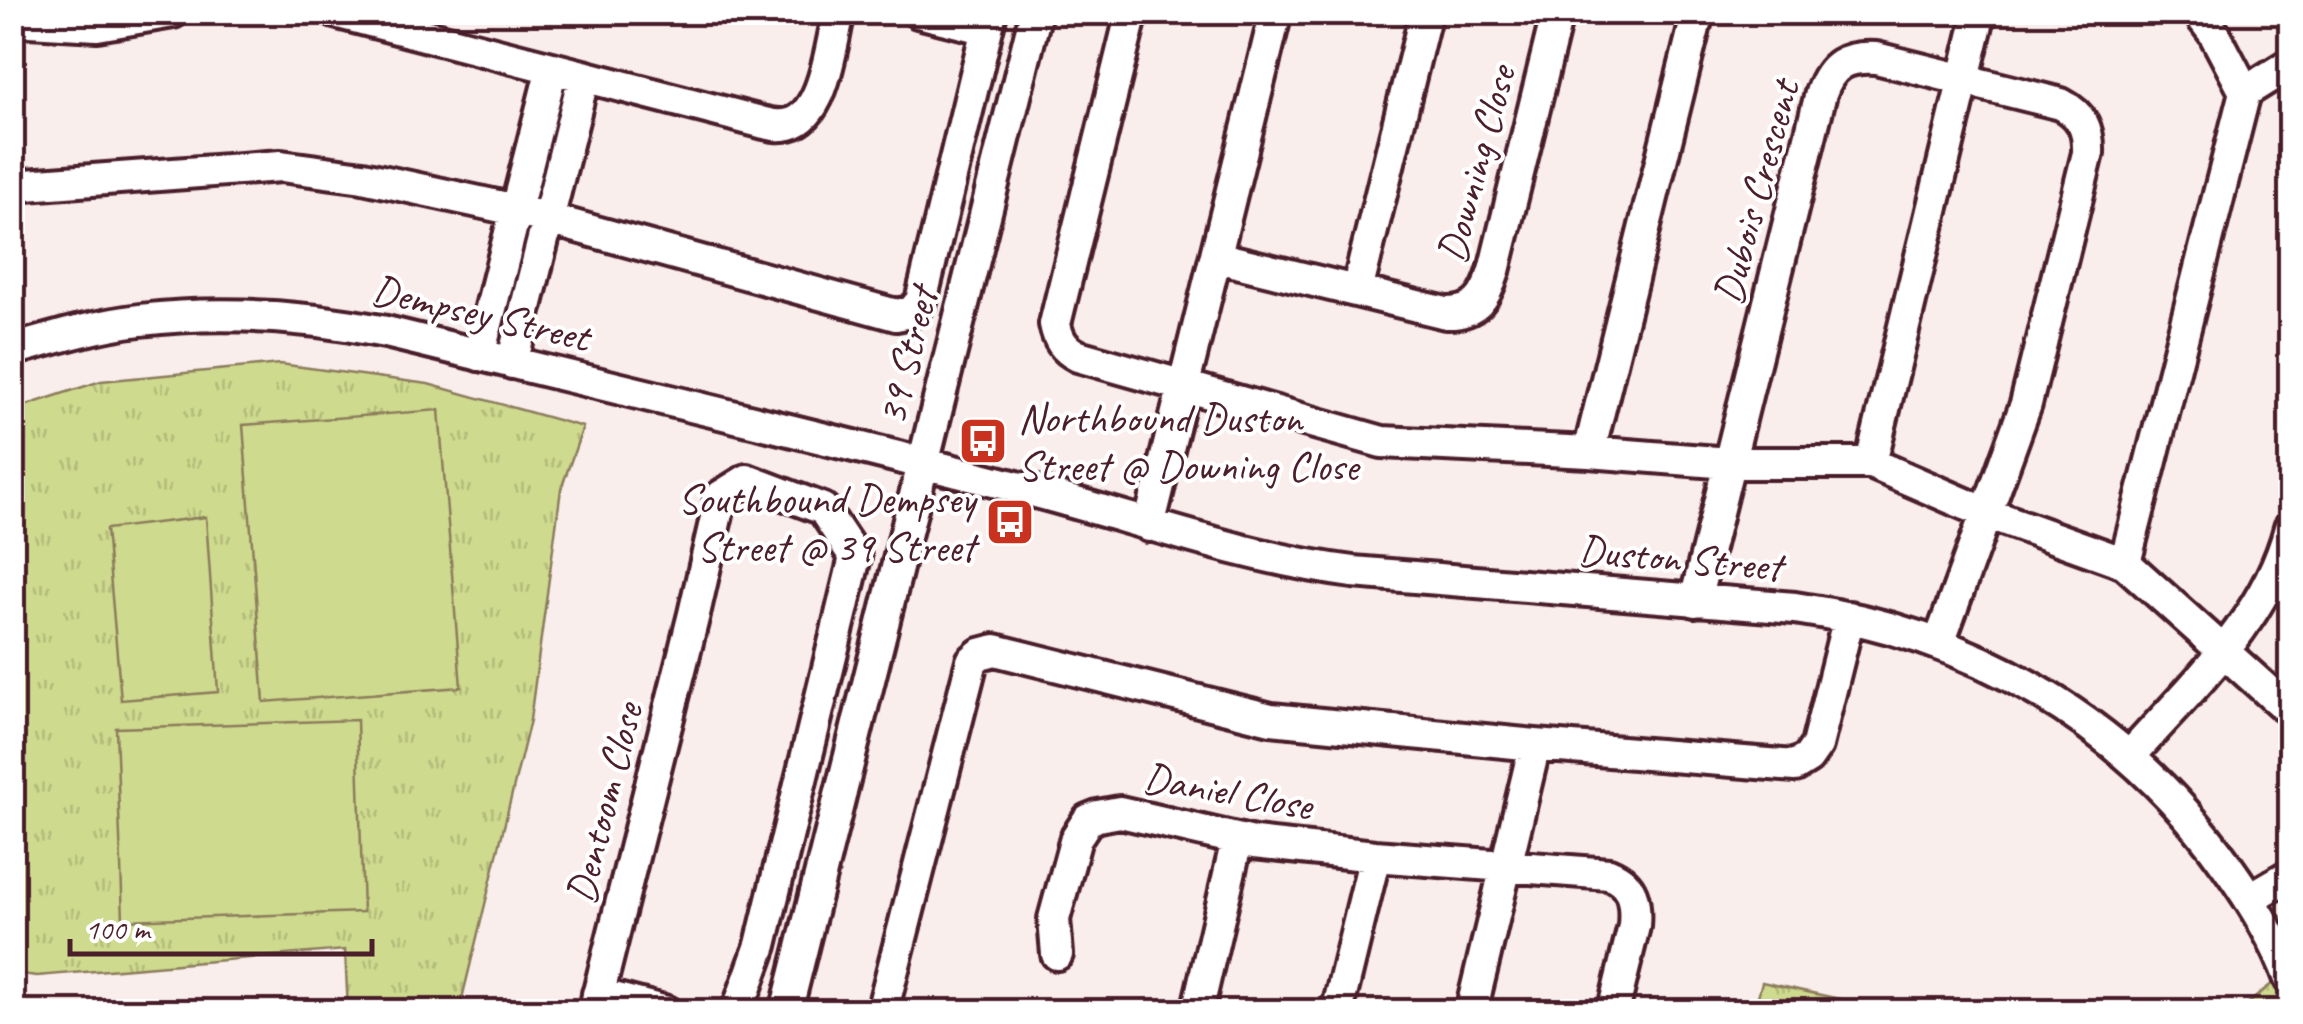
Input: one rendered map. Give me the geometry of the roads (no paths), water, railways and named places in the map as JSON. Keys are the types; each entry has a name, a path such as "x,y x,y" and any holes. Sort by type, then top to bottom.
{"street":[{"path":"12,20 98,25 173,12"},
{"path":"335,12 440,26 552,68 770,124 792,124 812,107 839,12"},
{"path":"12,186 281,166 362,177 516,210 896,315 912,312 921,301 989,21 918,12"},
{"name":"39 Street","path":"786,1012 1036,12"},
{"path":"1132,12 1055,324 1061,344 1068,351 1382,442 1729,463 1871,464 1986,513 2125,563 2290,711"},
{"path":"1149,526 1276,12"},
{"path":"1357,291 1426,12"},
{"name":"Downing Close","path":"1216,256 1446,313 1466,312 1482,297 1494,271 1556,12"},
{"path":"1589,452 1698,12"},
{"path":"1871,464 1980,12"},
{"path":"2125,563 2245,92 2214,33 2198,12"},
{"name":"Dubois Crescent","path":"1695,600 1826,80 1842,63 1865,57 2060,104 2080,115 2089,142 2032,384 1939,643"},
{"path":"2245,92 2290,64"},
{"path":"478,355 552,68"},
{"path":"512,363 584,76"},
{"name":"Dempsey Street","path":"12,350 140,320 245,316 336,322 923,464"},
{"name":"Duston Street","path":"923,464 1269,558 1321,568 1794,608 1849,617 1939,643 2028,685 2130,756 2194,822 2249,898 2278,921 2290,980"},
{"name":"Dentoom Close","path":"596,1003 721,496 746,480 823,508 855,556 761,945 737,1012"},
{"path":"2130,756 2224,650 2260,602 2276,572 2290,528"},
{"path":"882,1012 972,662 980,654 995,650 1271,719 1796,766 1808,758 1816,745 1849,617"},
{"path":"1472,1012 1535,745"},
{"name":"Daniel Close","path":"1057,954 1054,920 1076,838 1088,820 1120,812 1237,840 1374,856 1609,874 1626,884 1634,901 1634,926 1613,1012"},
{"path":"1197,1012 1237,840"},
{"path":"1336,1012 1374,856"},
{"path":"2249,898 2290,875"},
{"path":"596,1003 667,1012"}],"place":[{"name":"Northbound Duston Street @ Downing Close","path":"983,441"},
{"name":"Southbound Dempsey Street @ 39 Street","path":"1010,522"}]}
